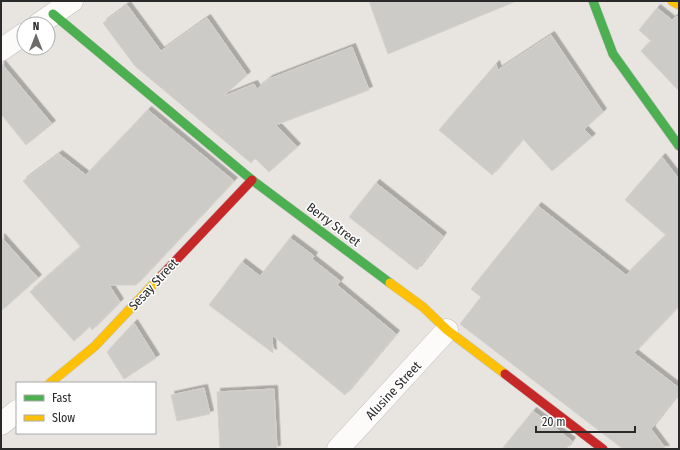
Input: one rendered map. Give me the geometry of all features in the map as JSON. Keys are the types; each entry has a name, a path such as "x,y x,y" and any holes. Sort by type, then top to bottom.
{"street":[{"path":"50,16 72,1"},
{"path":"593,1 613,54 679,146"},
{"path":"672,1 679,4"},
{"name":"Berry Street","path":"56,27 252,180 423,307 447,330 603,449"},
{"path":"1,50 16,40"},
{"name":"Sesay Street","path":"51,382 95,346 252,180"},
{"name":"Alusine Street","path":"338,449 447,330"},
{"path":"1,424 16,412"}],"building":[{"path":"369,1 514,1 514,2 388,54"},
{"path":"127,5 161,51 207,18 247,75 222,97 254,84 257,89 269,79 352,47 369,90 276,125 297,147 269,172 255,158 251,163 135,66 103,23"},
{"path":"657,8 672,20 675,17 679,17 679,91 641,51 651,41 639,30"},
{"path":"551,35 603,112 584,129 592,137 552,171 523,139 492,175 439,130 496,64 498,70"},
{"path":"1,63 52,124 26,145 1,114"},
{"path":"148,110 234,181 136,285 109,285 120,302 92,330 90,326 74,341 30,292 81,247 23,181 59,154 86,175"},
{"path":"662,157 679,179 679,306 634,353 679,388 679,393 651,429 666,449 623,449 460,324 481,297 471,289 538,206 626,275 666,235 625,200"},
{"path":"376,183 443,236 417,270 349,217"},
{"path":"1,237 38,278 1,311"},
{"path":"290,238 314,256 312,259 340,281 337,285 396,334 345,395 272,335 273,353 209,305 242,262 260,276"},
{"path":"134,323 156,358 124,379 107,352"},
{"path":"204,388 210,414 177,421 171,395"},
{"path":"274,389 277,449 220,449 217,392"},
{"path":"533,411 572,441 566,449 502,449"}],"traffic: fast":[{"path":"593,1 613,54 679,146"},
{"path":"53,14 252,180 390,283"}],"traffic: slow":[{"path":"672,1 679,5"},
{"path":"51,382 95,346 162,275"},
{"path":"390,283 423,307 447,330 505,374"}],"traffic: jam":[{"path":"162,275 252,180"},
{"path":"505,374 603,449"}]}
